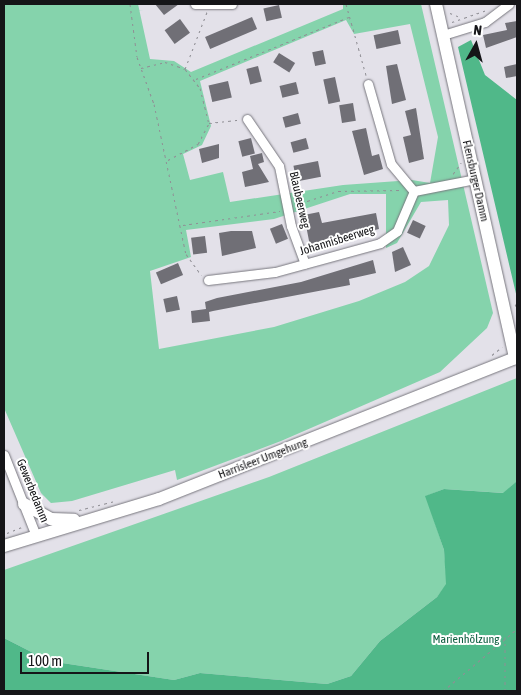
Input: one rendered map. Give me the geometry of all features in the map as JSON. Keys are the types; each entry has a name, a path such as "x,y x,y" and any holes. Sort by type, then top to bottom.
{"main road":[{"name":"Flensburger Damm","path":"441,7 475,179 516,358"},
{"path":"504,307 517,327"},
{"name":"Harrisleer Umgehung","path":"4,546 159,499 516,358"},
{"path":"24,504 51,519 87,520"}],"street":[{"path":"195,4 209,7 232,4"},
{"path":"446,30 485,22 509,4"},
{"path":"368,84 391,164 414,191 475,179"},
{"name":"Blaubeerweg","path":"247,119 279,166 286,209 305,264"},
{"name":"Johannisbeerweg","path":"208,280 275,272 392,236 414,191"},
{"name":"Gewerbedamm","path":"4,455 36,536"}],"path":[{"path":"130,4 141,68 167,160 182,225 186,254 195,271 208,280"},
{"path":"346,4 368,84"},
{"path":"446,30 460,17 494,6"},
{"path":"185,70 209,7"},
{"path":"441,7 460,17"},
{"path":"196,79 349,17"},
{"path":"141,68 165,62 185,70 196,79 209,123 202,140 167,160"},
{"path":"209,123 247,119"},
{"path":"182,225 253,218 338,191 383,187 414,191"},
{"path":"443,691 505,637 517,630"},
{"path":"505,637 505,691"}],"green space":[{"path":"4,4 138,4 150,59 174,61 191,72 343,9 343,4 421,4 493,313 487,328 440,372 281,441 177,480 175,470 72,501 51,503 41,493 4,408","holes":["346,20 354,34 410,24 438,137 430,183 412,180 343,185 230,202 223,172 190,180 183,154 202,145 211,126 200,81","350,194 386,194 386,248 397,243 421,202 448,200 449,225 429,266 405,282 359,301 274,327 159,349 150,271 191,257 186,230 274,219"]},
{"path":"471,40 485,75 517,100 517,298 458,47"},
{"path":"517,378 517,481 504,493 444,489 426,496 444,550 447,584 437,597 380,641 351,676 327,684 200,673 174,680 49,661 4,638 4,570 269,477"},
{"name":"Marienhölzung","path":"517,481 517,691 4,691 4,638 49,661 174,680 200,673 327,684 351,676 380,641 437,597 446,584 444,550 425,496 444,489 503,493"}],"building":[{"path":"155,4 179,4 164,15"},
{"path":"279,5 282,18 266,21 263,9"},
{"path":"252,17 257,29 210,49 205,37"},
{"path":"180,19 190,33 175,44 165,30"},
{"path":"517,21 517,37 486,48 483,35 507,30 505,23"},
{"path":"398,30 401,44 376,49 374,35"},
{"path":"323,50 326,64 315,66 312,52"},
{"path":"279,53 295,63 289,72 273,62"},
{"path":"397,64 406,100 392,104 386,66"},
{"path":"517,64 517,76 506,78 504,67"},
{"path":"258,66 262,82 250,84 246,69"},
{"path":"335,77 340,101 328,104 323,79"},
{"path":"228,81 232,98 212,102 209,85"},
{"path":"296,82 299,94 282,98 280,86"},
{"path":"353,103 356,121 342,123 339,105"},
{"path":"416,108 424,159 409,163 403,137 411,135 405,111"},
{"path":"298,113 301,124 285,128 283,117"},
{"path":"366,128 372,156 379,154 383,169 364,175 352,131"},
{"path":"251,138 255,154 242,157 238,141"},
{"path":"306,138 309,149 293,153 291,142"},
{"path":"219,144 219,158 202,163 199,149"},
{"path":"262,153 264,162 258,164 269,182 245,187 242,172 253,169 250,156"},
{"path":"318,161 321,177 297,181 293,166"},
{"path":"319,212 322,223 376,213 379,229 310,246 304,215"},
{"path":"413,220 426,226 420,239 407,233"},
{"path":"282,224 288,239 276,244 270,229"},
{"path":"252,231 256,248 222,256 219,233"},
{"path":"205,236 207,253 193,255 191,238"},
{"path":"403,247 411,265 395,272 392,252"},
{"path":"373,260 376,273 349,279 350,285 213,311 209,312 210,321 192,323 191,311 206,309 205,302 301,282"},
{"path":"178,263 183,275 161,284 156,272"},
{"path":"177,296 180,310 166,313 163,299"}]}
